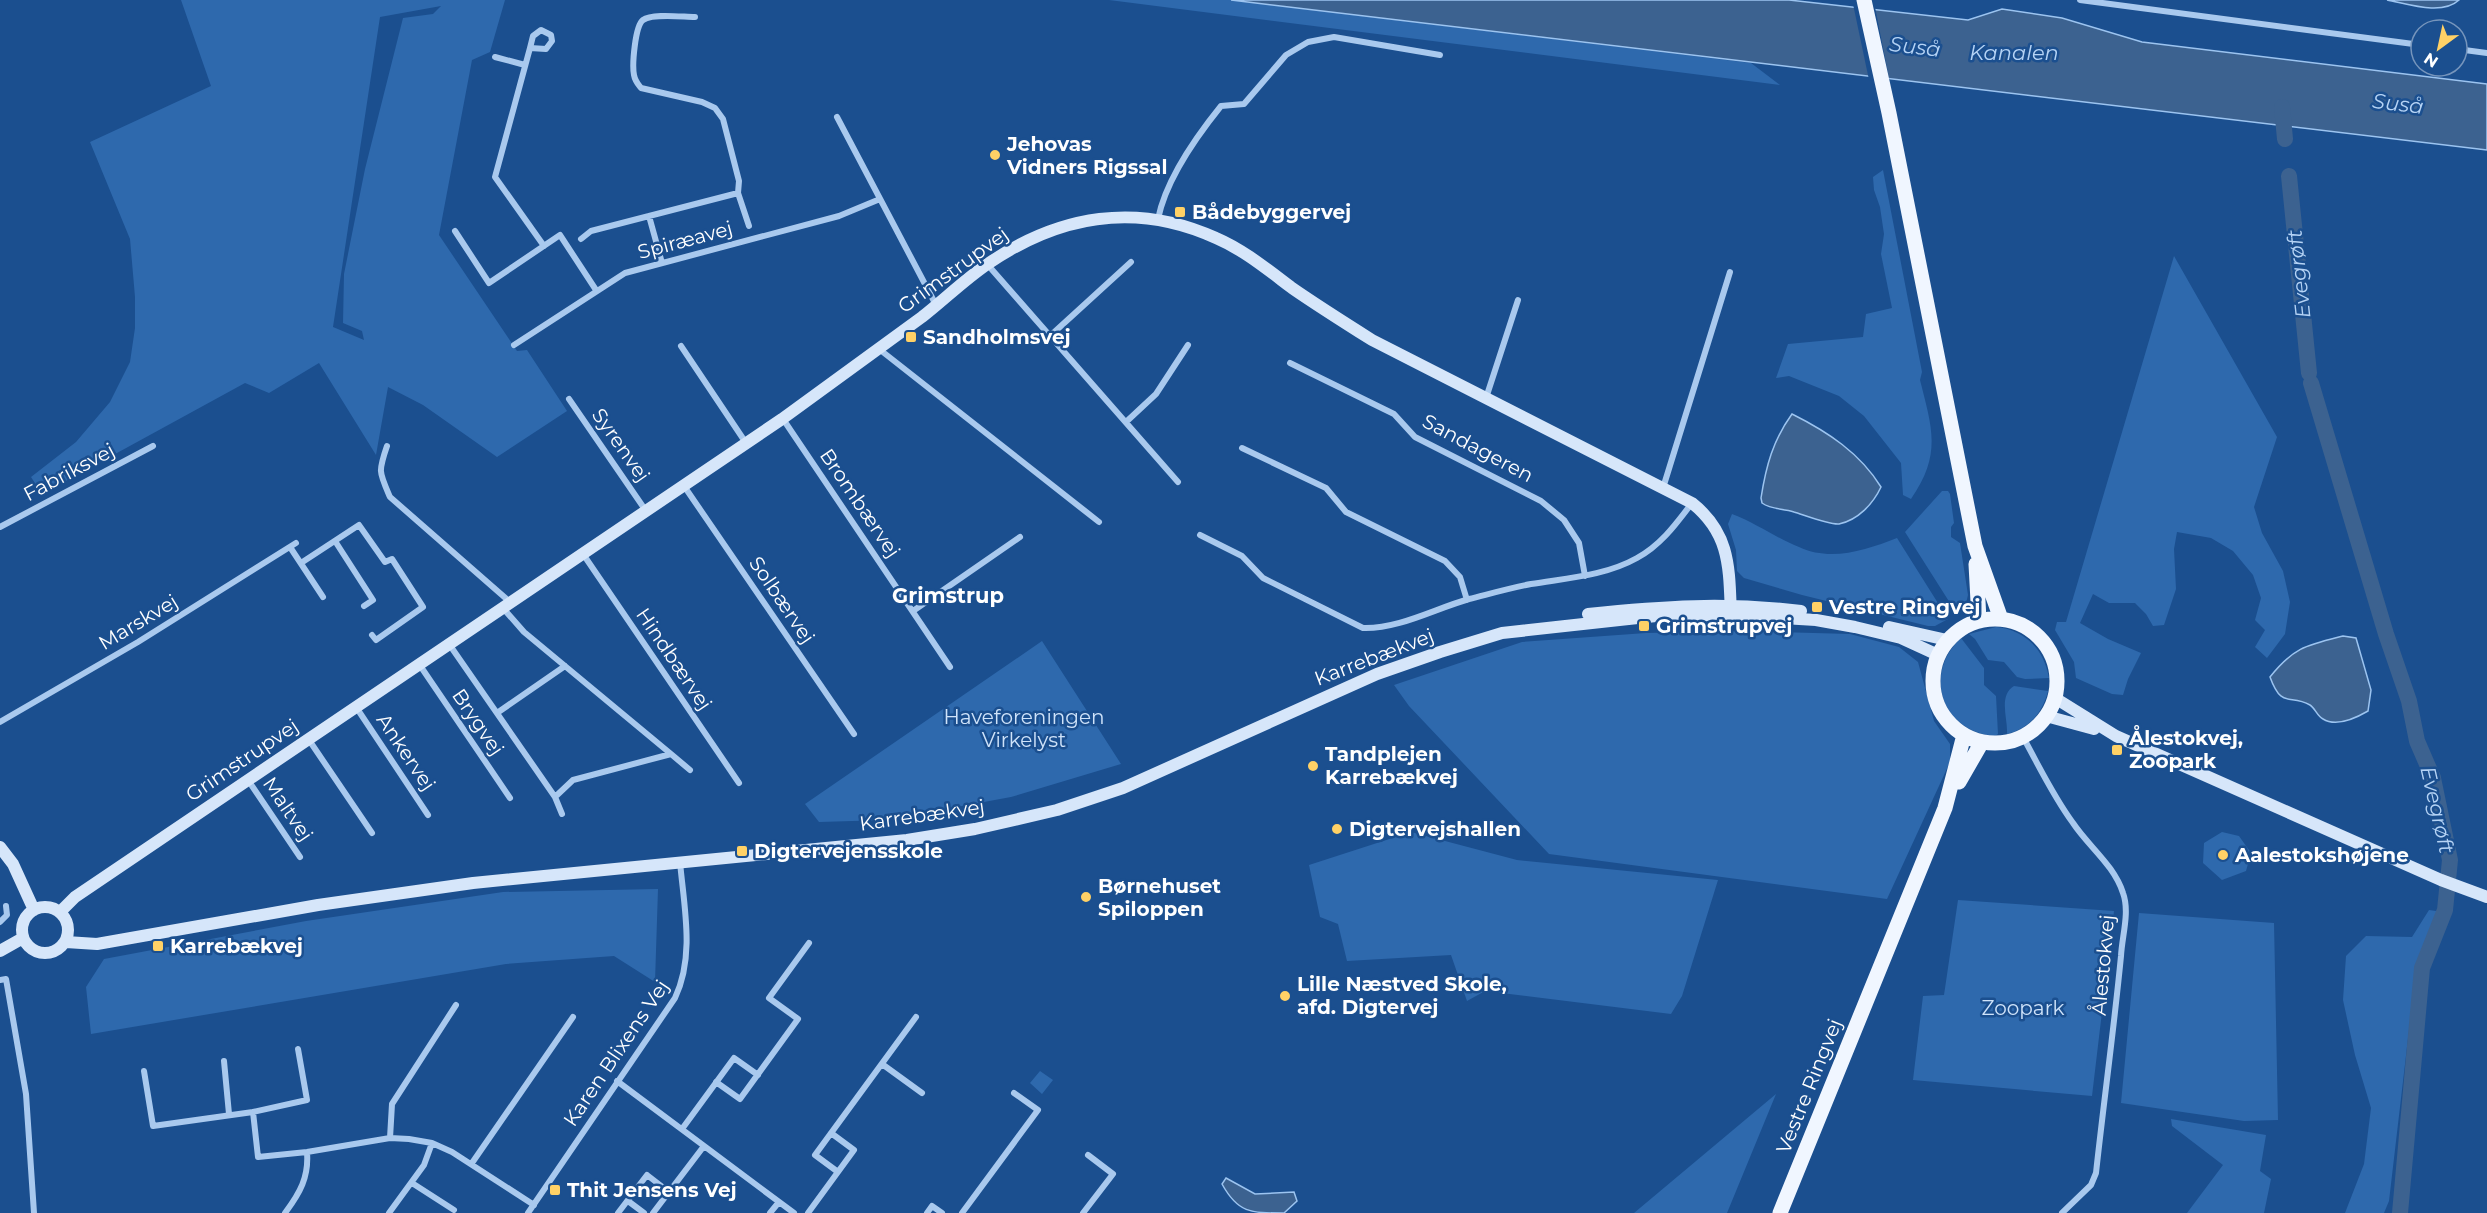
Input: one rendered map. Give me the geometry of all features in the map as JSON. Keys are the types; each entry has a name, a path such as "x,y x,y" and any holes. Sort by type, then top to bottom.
{"main road":[{"path":"1864,0 1975,546 1980,620"},
{"path":"1975,546 2001,619"},
{"path":"2001,619 2026,627 2046,646 2056,671 2055,698 2040,724 2023,737 2003,743 1982,742 1964,735 1945,718 1934,694 1934,668 1938,655 1947,640 1962,628 1980,620 2001,619"},
{"name":"Vestre Ringvej","path":"1945,808 1964,735"},
{"name":"Vestre Ringvej","path":"1780,1213 1945,808 1982,742"}],"street":[{"path":"2080,0 2409,43"},
{"path":"695,17 651,16 642,20 638,28 633,73 640,88 702,102 715,108 723,119 739,182 738,193 749,226"},
{"path":"1158,219 1169,189 1195,140 1221,106 1244,105 1286,55 1308,42 1334,37 1440,55"},
{"path":"530,48 495,177 543,246"},
{"path":"2469,51 2487,53"},
{"path":"495,57 525,65"},
{"path":"837,117 936,306"},
{"path":"580,239 591,231 738,193"},
{"name":"Spiræavej","path":"514,345 625,273 839,216 880,199"},
{"path":"649,216 662,263"},
{"name":"Grimstrupvej","path":"60,912 75,897 747,443 879,349 987,264 1048,230 1078,222 1125,216 1158,219 1191,227 1218,238 1243,252 1332,315 1372,339 1692,503 1708,515 1718,531 1729,565 1731,610"},
{"path":"454,231 489,283 560,235 596,290"},
{"path":"1050,336 1131,262"},
{"path":"987,264 1178,482"},
{"path":"1663,488 1730,272"},
{"path":"1486,399 1518,300"},
{"path":"1126,422 1156,394 1188,345"},
{"path":"681,346 747,443"},
{"path":"879,349 1099,522"},
{"name":"Sandageren","path":"1290,363 1394,414 1415,437 1541,501 1564,520 1579,543 1585,576"},
{"name":"Syrenvej","path":"569,399 645,511"},
{"name":"Brombærvej","path":"782,418 951,667"},
{"name":"Fabriksvej","path":"0,527 153,446"},
{"path":"387,446 380,474 390,497 506,604 524,632 690,770"},
{"path":"1242,448 1326,488 1346,512 1445,561 1460,577 1467,600"},
{"name":"Solbærvej","path":"684,485 854,734"},
{"path":"1200,535 1242,555 1263,578 1364,628 1379,628 1467,600 1529,584 1585,576 1614,568 1645,553 1659,543 1692,503"},
{"path":"301,563 359,525 385,562 392,559 423,607 376,640 372,635"},
{"path":"913,611 1020,537"},
{"path":"334,541 373,600 364,606"},
{"name":"Marskvej","path":"0,722 138,642 293,545 301,563 323,597"},
{"name":"Hindbærvej","path":"583,554 739,783"},
{"name":"Karrebækvej","path":"66,942 97,944 318,905 473,883 907,840 975,829 1057,810 1123,788 1377,674 1440,652 1524,626 1591,614 1661,606 1816,613 1947,640"},
{"name":"Karrebækvej","path":"1502,633 1527,632 1581,623 1731,610 1856,627 1901,638 1938,655"},
{"path":"449,644 555,797 562,814"},
{"name":"Brygvej","path":"419,664 510,798"},
{"path":"496,713 565,666"},
{"path":"2055,698 2116,736 2447,883 2487,897"},
{"name":"Ankervej","path":"356,707 428,815"},
{"path":"2046,716 2116,736"},
{"name":"Ålestokvej","path":"2023,737 2072,823 2119,882 2125,899 2115,1017 2096,1173 2091,1185 2062,1213"},
{"path":"308,739 372,833"},
{"path":"555,797 573,780 671,754"},
{"name":"Maltvej","path":"248,780 300,857"},
{"path":"0,848 13,864 34,910"},
{"name":"Karen Blixens Vej","path":"528,1213 675,998 683,981 687,939 680,861"},
{"path":"0,922 6,915 6,906"},
{"path":"47,907 60,912 68,922 69,935 66,942 55,952 47,954 33,950 23,938 22,925 25,919 34,910 47,907"},
{"path":"0,951 23,938"},
{"path":"716,1082 740,1099 798,1019 769,998 809,943"},
{"path":"3,980 26,1094 34,1213"},
{"path":"390,1138 392,1104 456,1005"},
{"path":"472,1163 573,1017"},
{"path":"838,1172 815,1155 916,1017"},
{"path":"144,1071 153,1126 253,1112 308,1101 298,1049"},
{"path":"682,1129 734,1058 758,1075"},
{"path":"224,1061 229,1114"},
{"path":"882,1064 922,1093"},
{"path":"617,1081 794,1213"},
{"path":"962,1213 1038,1110 1014,1093"},
{"path":"253,1112 258,1157 307,1152 390,1138 432,1143 472,1163 534,1205"},
{"path":"808,1213 854,1150 831,1133"},
{"path":"389,1213 424,1165 432,1143"},
{"path":"653,1213 704,1146"},
{"path":"285,1213 299,1194 307,1175 307,1152"},
{"path":"1083,1213 1113,1174 1088,1155"},
{"path":"618,1213 647,1175 669,1192"},
{"path":"412,1183 454,1210"},
{"path":"628,1201 644,1213"},
{"path":"770,1213 779,1202"},
{"path":"927,1213 932,1206 942,1213"}],"green space":[{"path":"181,0 505,0 490,52 472,60 439,235 517,351 527,350 567,411 497,457 423,405 388,387 376,455 319,363 269,393 245,383 42,494 31,477 76,442 110,402 130,362 135,328 130,239 90,142 211,86","holes":["441,6 433,14 403,18 365,169 344,274 343,323 362,331 364,340 333,327 380,17"]},
{"path":"1109,0 1230,0 1751,63 1780,85"},
{"path":"1883,170 1922,372 1920,380 1931,427 1931,454 1921,483 1911,499 1903,495 1901,463 1864,416 1839,396 1789,376 1776,378 1788,344 1863,337 1866,314 1892,308 1881,254 1884,234 1873,177"},
{"path":"2174,256 2277,437 2254,507 2262,533 2283,571 2290,602 2285,634 2267,658 2255,647 2265,630 2255,620 2261,598 2253,575 2233,551 2211,538 2177,532 2174,549 2176,589 2164,625 2153,626 2146,614 2135,603 2109,603 2093,594 2080,623 2108,639 2141,653 2123,695 2112,694 2076,678 2074,662 2055,630 2057,622 2066,622"},
{"path":"1942,491 1948,491 1950,494 1954,523 1951,527 1951,537 1960,543 1968,595 1964,612 1957,614 1905,532"},
{"path":"1732,514 1791,543 1823,554 1848,553 1897,538 1948,619 1935,626 1928,626 1802,595 1744,578 1737,571 1736,550 1728,524"},
{"path":"1996,627 2016,632 2032,643 2043,658 2049,678 2017,677 2004,662 1988,660 1975,639 1969,634"},
{"path":"1745,631 1850,634 1899,647 1918,662 1934,721 1950,744 1950,762 1887,899 1549,854 1409,706 1394,685 1522,642 1646,633"},
{"path":"1961,638 1984,668 1984,685 1996,696 1998,734 1995,736 1977,732 1962,724 1951,713 1944,699 1941,684 1942,668 1949,652"},
{"name":"Haveforeningen Virkelyst","path":"1042,641 1121,764 1011,797 886,820 819,822 805,804"},
{"path":"2014,686 2048,691 2043,706 2034,719 2015,732 2007,734 2005,701 2009,690"},
{"path":"1411,832 1517,860 1718,880 1682,996 1671,1014 1485,991 1467,1001 1451,955 1347,961 1338,924 1320,917 1309,865"},
{"path":"2222,832 2239,836 2251,853 2246,871 2222,880 2203,863 2204,843"},
{"path":"658,889 655,982 614,956 506,964 91,1034 86,987 104,959 306,921 503,892"},
{"name":"Zoopark","path":"1958,900 2114,911 2092,1096 1913,1080 1923,996 1944,995"},
{"path":"2429,910 2436,911 2436,918 2416,970 2389,1201 2384,1213 2345,1213 2364,1164 2371,1108 2355,1055 2343,1000 2346,956 2366,936 2412,937"},
{"path":"2139,913 2274,923 2278,1120 2244,1121 2121,1103"},
{"path":"1040,1071 1053,1080 1042,1094 1030,1083"},
{"path":"1776,1094 1727,1213 1634,1213"},
{"path":"2171,1119 2266,1135 2260,1171 2271,1179 2264,1213 2187,1213 2223,1165 2172,1126"}],"water":[{"name":"Kanalen","path":"1231,0 1789,0 1968,20 2002,9 2062,18 2142,42 2409,75 2409,78 2438,78 2487,84 2487,150"},
{"path":"2387,0 2459,0 2444,7 2424,8"},
{"path":"1792,414 1842,444 1873,475 1881,487 1874,499 1859,515 1839,524 1830,523 1762,503 1763,486 1771,454"},
{"path":"2343,636 2356,638 2371,690 2368,711 2340,722 2328,721 2321,718 2310,705 2287,699 2278,694 2270,677 2286,659 2302,649"},
{"path":"1226,1178 1255,1194 1294,1192 1297,1201 1284,1213 1262,1213 1246,1209 1228,1194 1222,1184"}],"pier":[{"path":"1853,4 1875,7 1890,83 1869,80"}],"waterway":[{"name":"Evegrøft","path":"2282,107 2285,139"},
{"name":"Evegrøft","path":"2289,176 2309,373"},
{"name":"Evegrøft","path":"2311,383 2386,634 2409,701 2417,741 2433,778 2450,860 2445,910 2422,968 2400,1213"}],"place":[{"name":"Jehovas Vidners Rigssal","path":"995,155"},
{"name":"Bådebyggervej","path":"1180,212"},
{"name":"Sandholmsvej","path":"911,337"},
{"name":"Vestre Ringvej","path":"1817,607"},
{"name":"Grimstrupvej","path":"1644,626"},
{"name":"Ålestokvej, Zoopark","path":"2117,750"},
{"name":"Tandplejen Karrebækvej","path":"1313,766"},
{"name":"Digtervejshallen","path":"1337,829"},
{"name":"Digtervejensskole","path":"742,851"},
{"name":"Aalestokshøjene","path":"2223,855"},
{"name":"Børnehuset Spiloppen","path":"1086,897"},
{"name":"Karrebækvej","path":"158,946"},
{"name":"Lille Næstved Skole, afd. Digtervej","path":"1285,996"},
{"name":"Thit Jensens Vej","path":"555,1190"}],"district":[{"name":"Grimstrup","path":"948,596"}],"water label":[{"name":"Suså","path":"1915,47"},
{"name":"Suså","path":"2398,104"}]}
